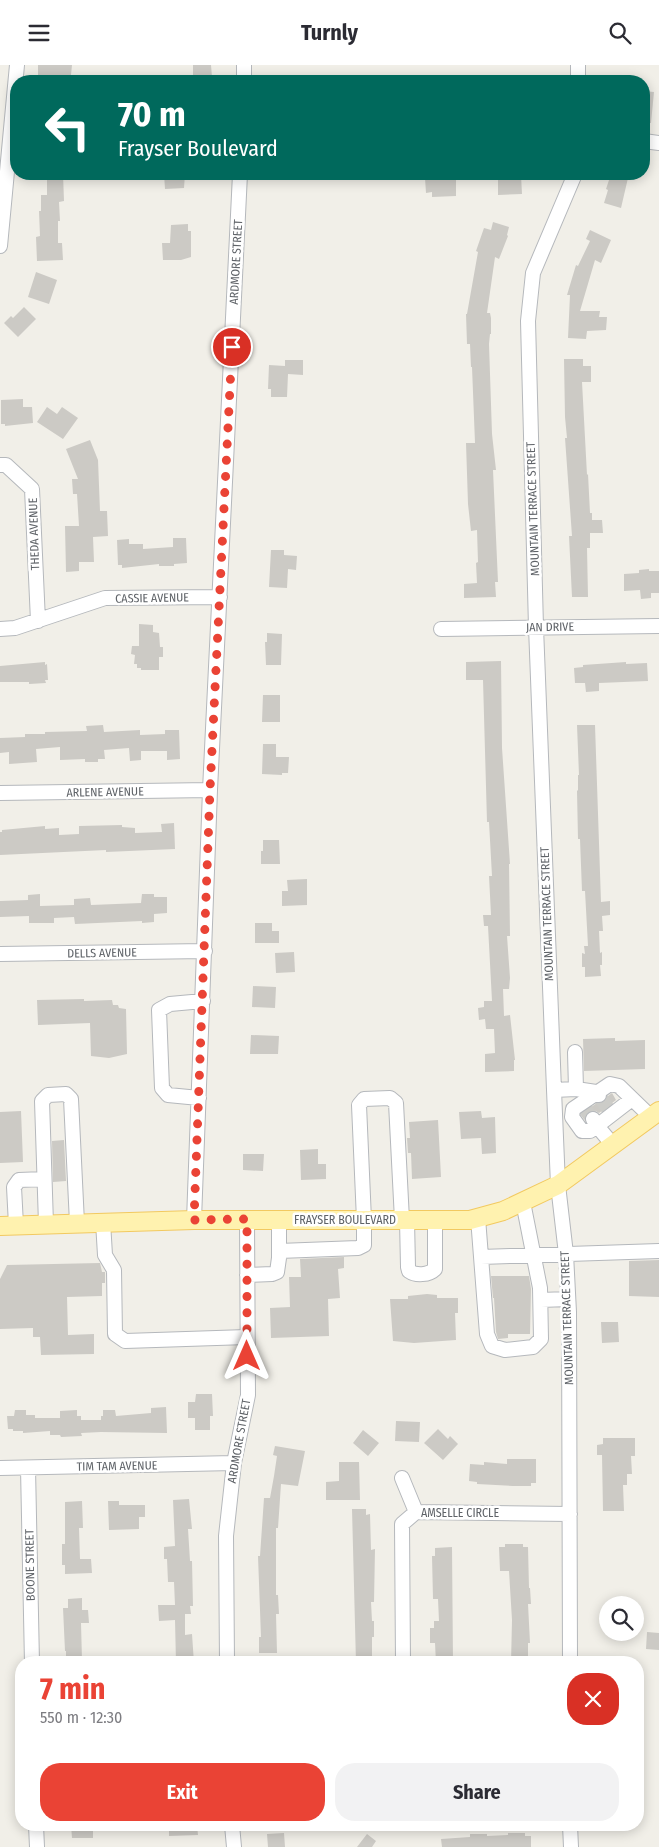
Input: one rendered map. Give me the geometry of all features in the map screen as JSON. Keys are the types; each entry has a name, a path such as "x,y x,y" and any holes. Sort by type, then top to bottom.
{"main road":[{"name":"FRAYSER BOULEVARD","path":"8,1225 247,1219 470,1220 503,1211 558,1185 655,1114"}],"street":[{"path":"0,245 10,139"},
{"name":"ARDMORE STREET","path":"194,1220 210,790 240,180"},
{"name":"MOUNTAIN TERRACE STREET","path":"570,1656 568,1299 566,1254 558,1185 554,1090 536,627 528,321 533,273 572,180"},
{"name":"THEDA AVENUE","path":"0,465 6,465 32,489 38,621"},
{"name":"CASSIE AVENUE","path":"0,629 15,629 105,598 220,597"},
{"name":"JAN DRIVE","path":"440,629 659,626"},
{"name":"ARLENE AVENUE","path":"0,793 210,790"},
{"name":"DELLS AVENUE","path":"0,954 205,951"},
{"path":"199,1098 168,1095 162,1088 159,1010 170,1004 203,1001"},
{"path":"575,1052 576,1089"},
{"path":"632,1099 595,1122 590,1131 582,1131 572,1117 573,1109 582,1106 610,1084 619,1086 632,1099 655,1114"},
{"path":"554,1090 576,1089 598,1094"},
{"path":"46,1224 42,1101 48,1095 66,1094 71,1099 77,1223"},
{"path":"279,1251 358,1248 364,1245 359,1105 364,1099 390,1098 396,1103 409,1271 416,1273 432,1272 435,1269 435,1220"},
{"path":"595,1122 613,1145"},
{"path":"8,1225 14,1187 18,1180 44,1179"},
{"path":"478,1218 487,1334 492,1346 505,1350 533,1347 541,1339 541,1300 523,1202"},
{"name":"ARDMORE STREET","path":"227,1656 226,1536 234,1463 248,1395 247,1219"},
{"path":"247,1275 277,1272 279,1219"},
{"path":"103,1222 105,1255 114,1270 115,1334 125,1341 247,1337"},
{"path":"481,1257 659,1251"},
{"path":"541,1300 568,1299"},
{"name":"TIM TAM AVENUE","path":"0,1469 234,1463"},
{"name":"BOONE STREET","path":"28,1468 32,1656"},
{"path":"402,1478 416,1512"},
{"name":"AMSELLE CIRCLE","path":"403,1656 402,1524 416,1512 570,1514"},
{"path":"37,1831 38,1847"},
{"path":"233,1831 234,1847"},
{"path":"570,1831 571,1847"}],"building":[{"path":"38,65 72,65 71,75 38,75"},
{"path":"193,65 211,65 212,75 193,75"},
{"path":"650,92 654,92 650,123"},
{"path":"47,180 63,180 64,201 59,202 60,221 58,221 58,243 62,243 63,260 37,261 36,237 40,236 39,211 41,211 41,195 47,195"},
{"path":"164,180 185,180 184,188 165,189"},
{"path":"425,180 456,180 456,196 432,197 432,192 426,193"},
{"path":"498,180 521,180 522,194 498,195"},
{"path":"609,180 628,180 621,208 604,203 608,190 606,189"},
{"path":"493,222 509,227 508,236 499,259 495,257 487,313 490,313 491,318 489,344 492,434 496,470 493,470 498,582 495,582 496,597 464,598 464,584 477,583 476,563 478,562 477,530 471,531 468,504 466,443 475,443 472,367 470,344 467,344 466,314 478,252 476,251 484,228 491,230"},
{"path":"188,224 188,231 191,231 191,257 181,260 163,260 162,243 170,243 171,225"},
{"path":"590,230 611,240 601,263 595,260 580,311 600,311 599,317 607,317 606,330 587,331 586,339 568,338 570,295 567,295 576,265 578,266 590,241 586,239"},
{"path":"36,272 57,280 49,304 28,297"},
{"path":"24,307 36,319 18,337 4,323 11,316 13,318"},
{"path":"564,359 583,359 583,366 591,366 591,382 582,382 587,475 590,513 592,513 592,520 602,520 603,533 590,533 590,548 587,548 588,597 572,597 569,536 572,536 565,438 567,438"},
{"path":"285,360 303,360 303,375 288,374 287,397 271,397 271,389 268,389 269,365 285,366"},
{"path":"23,399 23,407 32,407 33,423 5,426 5,424 1,424 1,400"},
{"path":"47,407 57,414 62,407 78,418 63,439 37,422"},
{"path":"90,440 98,460 100,511 107,511 108,536 93,537 94,562 79,562 79,571 66,572 65,526 79,526 77,494 73,494 72,479 78,479 66,449"},
{"path":"173,538 186,538 187,563 174,564 174,566 159,566 159,564 122,568 122,565 118,565 117,540 129,539 129,544 143,544 143,549 173,547"},
{"path":"271,550 284,550 284,555 297,556 296,570 288,569 287,588 269,587"},
{"path":"649,569 649,571 659,571 659,593 651,593 651,598 641,599 640,590 624,591 624,574 639,573 639,570"},
{"path":"139,624 153,625 153,632 159,633 160,647 163,647 163,657 159,657 159,670 141,670 141,668 137,668 137,664 134,664 135,655 131,654 132,646 139,646"},
{"path":"267,633 282,634 281,665 266,665 265,642 267,642"},
{"path":"501,661 502,748 510,864 510,936 507,936 510,978 509,989 503,989 504,1016 510,1015 515,1060 514,1071 485,1072 485,1054 495,1053 494,1029 486,1029 485,1019 479,1020 478,1008 484,1007 484,1001 492,1001 488,926 484,926 483,915 491,915 489,876 492,876 489,822 487,822 483,680 466,680 466,662"},
{"path":"45,662 45,665 47,664 48,680 45,680 46,683 0,682 0,666"},
{"path":"626,662 626,664 647,663 648,681 599,683 599,691 586,692 585,683 575,683 574,668 583,667 583,665"},
{"path":"263,695 280,695 280,722 262,722"},
{"path":"103,725 104,732 140,730 140,735 165,734 165,730 179,730 180,759 167,760 167,751 141,751 141,760 130,761 129,748 104,750 105,759 98,759 98,762 85,762 85,759 60,760 60,747 36,749 37,762 9,764 9,752 0,753 0,738 25,737 25,734 45,734 45,732 87,731 86,726"},
{"path":"577,725 595,725 601,902 610,901 610,915 602,916 603,931 599,931 600,953 602,952 601,976 585,977 585,967 582,967 582,953 585,954 584,946 588,946 585,891 582,891 580,839 578,839 577,791 579,775"},
{"path":"263,744 276,744 276,757 289,757 288,773 282,773 282,775 262,774"},
{"path":"174,823 175,849 0,855 0,832 2,830 45,826 45,829 59,828 59,835 79,834 79,826 122,825 122,827 135,828 135,833 162,832 161,824"},
{"path":"263,840 279,840 280,864 261,864"},
{"path":"307,879 307,905 282,906 282,891 288,891 287,880"},
{"path":"40,894 40,906 74,905 74,899 90,898 91,905 141,903 142,894 154,894 154,897 167,897 167,913 154,914 154,922 142,923 142,921 75,924 74,917 54,918 54,923 29,923 29,916 0,917 0,901 28,900 28,895"},
{"path":"255,923 272,923 272,931 279,931 279,943 255,943"},
{"path":"294,952 295,972 276,973 275,953"},
{"path":"253,986 276,987 275,1008 252,1007"},
{"path":"84,999 84,1001 112,1000 113,1005 126,1009 127,1054 109,1058 91,1056 90,1023 38,1025 37,1000"},
{"path":"251,1035 279,1036 278,1054 250,1054"},
{"path":"615,1038 615,1041 645,1040 645,1069 584,1071 583,1039"},
{"path":"612,1093 616,1100 599,1113 594,1110 588,1112 584,1119 581,1114 597,1103 605,1101"},
{"path":"21,1111 23,1162 0,1163 0,1112"},
{"path":"481,1111 482,1118 495,1117 496,1153 482,1154 481,1138 461,1139 459,1112"},
{"path":"438,1120 441,1177 412,1179 411,1153 408,1153 407,1138 410,1138 409,1122"},
{"path":"64,1140 66,1181 53,1182 52,1141"},
{"path":"318,1149 318,1164 326,1164 326,1179 301,1180 300,1150"},
{"path":"243,1154 264,1154 263,1171 243,1170"},
{"path":"344,1257 344,1268 338,1269 340,1298 328,1299 329,1336 271,1338 270,1308 290,1307 289,1277 301,1277 300,1259"},
{"path":"659,1260 659,1297 629,1296 629,1261"},
{"path":"100,1263 102,1272 105,1272 105,1283 102,1283 102,1296 67,1297 68,1335 94,1334 94,1354 41,1355 40,1337 33,1337 33,1328 0,1329 0,1279 7,1265"},
{"path":"491,1276 529,1276 531,1289 530,1334 508,1334 508,1338 498,1339"},
{"path":"437,1295 437,1298 458,1298 458,1313 455,1313 456,1340 414,1343 393,1341 390,1299 408,1299 408,1296"},
{"path":"601,1322 618,1322 619,1342 602,1343"},
{"path":"196,1394 212,1394 213,1416 210,1416 210,1430 195,1430 195,1418 188,1418 188,1402 195,1402"},
{"path":"166,1407 167,1433 101,1432 81,1433 82,1436 61,1437 60,1435 50,1435 50,1431 23,1433 23,1431 8,1429 7,1416 14,1416 15,1410 26,1410 26,1415 35,1415 35,1418 60,1418 60,1411 77,1410 77,1416 81,1416 81,1420 101,1420 103,1410 115,1410 116,1416 151,1413 151,1408"},
{"path":"396,1421 420,1422 419,1442 395,1441"},
{"path":"438,1429 448,1439 450,1436 458,1444 443,1460 424,1443"},
{"path":"363,1430 379,1443 368,1456 353,1443"},
{"path":"603,1438 635,1438 635,1456 631,1456 632,1474 627,1474 627,1485 623,1485 624,1511 603,1511 602,1455 597,1455 597,1445 603,1444"},
{"path":"275,1446 305,1451 298,1486 281,1484 278,1528 276,1528 276,1595 278,1595 279,1614 276,1614 277,1653 259,1653 259,1637 261,1637 258,1556 260,1556 264,1498 270,1498 274,1476 277,1456 273,1455"},
{"path":"507,1459 536,1459 536,1483 531,1483 531,1486 513,1486 477,1484 477,1482 469,1481 470,1464 484,1465 484,1462 507,1464"},
{"path":"339,1462 359,1462 360,1500 326,1500 326,1482 339,1481"},
{"path":"189,1499 192,1529 188,1529 190,1561 192,1561 193,1606 190,1606 191,1614 185,1614 185,1635 192,1634 194,1656 176,1656 175,1620 159,1621 158,1605 175,1605 174,1582 168,1582 167,1559 164,1559 164,1547 175,1546 173,1500"},
{"path":"82,1501 83,1528 79,1528 80,1559 91,1559 92,1573 65,1574 65,1565 62,1565 62,1544 65,1544 65,1502"},
{"path":"108,1501 119,1501 119,1505 145,1505 145,1517 139,1517 139,1529 109,1530"},
{"path":"352,1509 366,1509 366,1515 370,1514 371,1550 375,1549 374,1602 371,1602 374,1637 372,1637 372,1656 356,1656"},
{"path":"505,1544 523,1544 523,1547 528,1547 531,1604 528,1604 530,1643 528,1643 528,1656 511,1656 512,1620 509,1571 500,1571 499,1547 505,1547"},
{"path":"452,1547 453,1656 436,1656 435,1643 430,1643 430,1628 434,1628 434,1621 439,1621 438,1599 433,1599 432,1556 435,1556 435,1548"},
{"path":"82,1598 82,1610 88,1610 89,1623 81,1623 82,1656 66,1656 63,1608 68,1608 68,1599"},
{"path":"647,1632 659,1633 659,1650 646,1649"},
{"path":"71,1831 93,1831 93,1838 72,1838"},
{"path":"169,1831 198,1831 198,1835 169,1836"},
{"path":"284,1833 285,1847 268,1847 267,1834"},
{"path":"508,1833 525,1833 525,1836 531,1836 531,1847 442,1847 441,1839 470,1837 470,1834 487,1834 487,1836 508,1835"},
{"path":"367,1834 376,1841 372,1847 357,1847"}],"tunnel":[{"path":"600,1097 608,1109"},
{"path":"584,1108 593,1119"}],"route":[{"path":"232,347 210,790 194,1220 247,1219 247,1356"}]}
